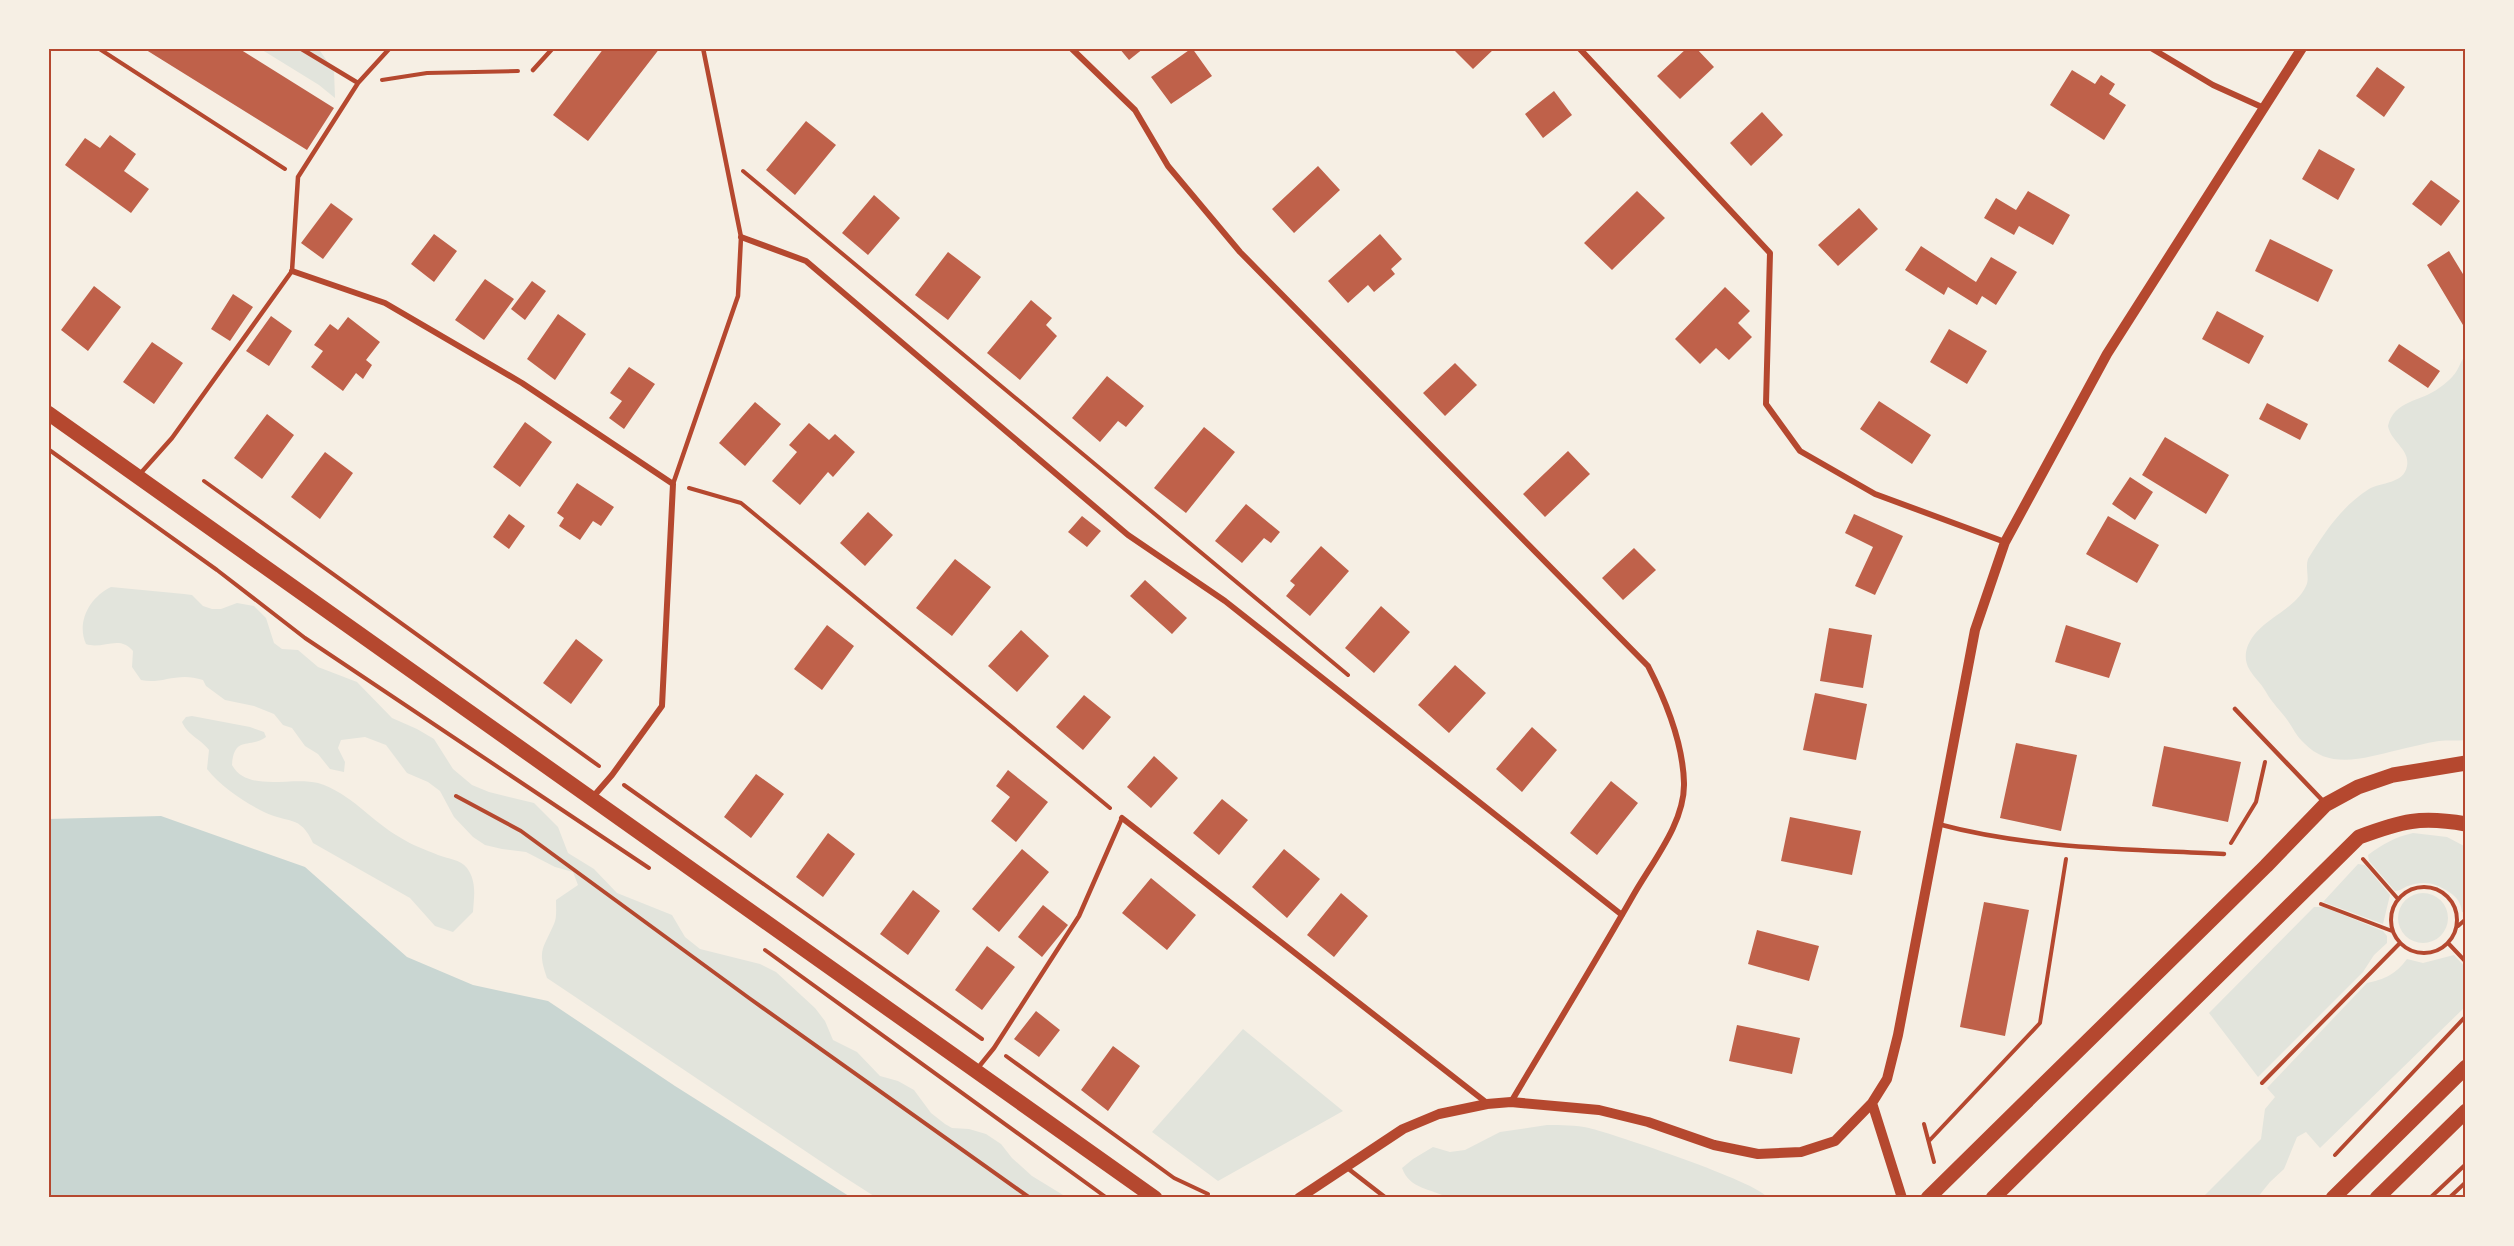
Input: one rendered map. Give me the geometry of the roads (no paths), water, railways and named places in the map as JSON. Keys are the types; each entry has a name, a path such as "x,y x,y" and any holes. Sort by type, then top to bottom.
{"main road":[{"path":"48,413 1155,1198"},
{"path":"1928,1198 2266,866 2325,805 2358,787 2393,775 2466,763"},
{"path":"1992,1198 2359,837 2415,820 2444,820 2466,824"},
{"path":"2333,1198 2466,1067"},
{"path":"2377,1198 2466,1111"}],"street":[{"path":"1071,48 1135,110 1168,166 1240,252 1648,666 1660,691 1680,750 1684,784 1681,805 1673,827 1511,1102"},
{"path":"1579,48 1770,253 1766,404 1800,451 1875,494 2005,542"},
{"path":"2151,48 2213,85 2264,108"},
{"path":"1299,1198 1403,1129 1439,1114 1487,1104 1511,1102 1599,1110 1648,1122 1714,1145 1758,1154 1801,1152 1835,1142 1872,1103 1887,1079 1890,1068 1975,630 2005,542 2107,354 2302,48"},
{"path":"741,237 806,261 1128,535 1225,600 1622,915"},
{"path":"292,271 385,303 522,383 673,484 662,706 612,776 591,798"},
{"path":"1122,818 1487,1104"},
{"path":"1872,1103 1902,1198"}],"lane":[{"path":"300,48 358,83"},
{"path":"138,477 172,438 292,271 298,177 358,83 390,48"},
{"path":"533,70 553,48"},
{"path":"673,484 738,296 741,237 703,48"},
{"path":"2235,709 2320,796 2325,805"},
{"path":"976,1071 994,1048 1079,916 1122,818"},
{"path":"1938,825 1970,833 2068,846 2224,854"},
{"path":"1346,1167 1386,1198"}]}
